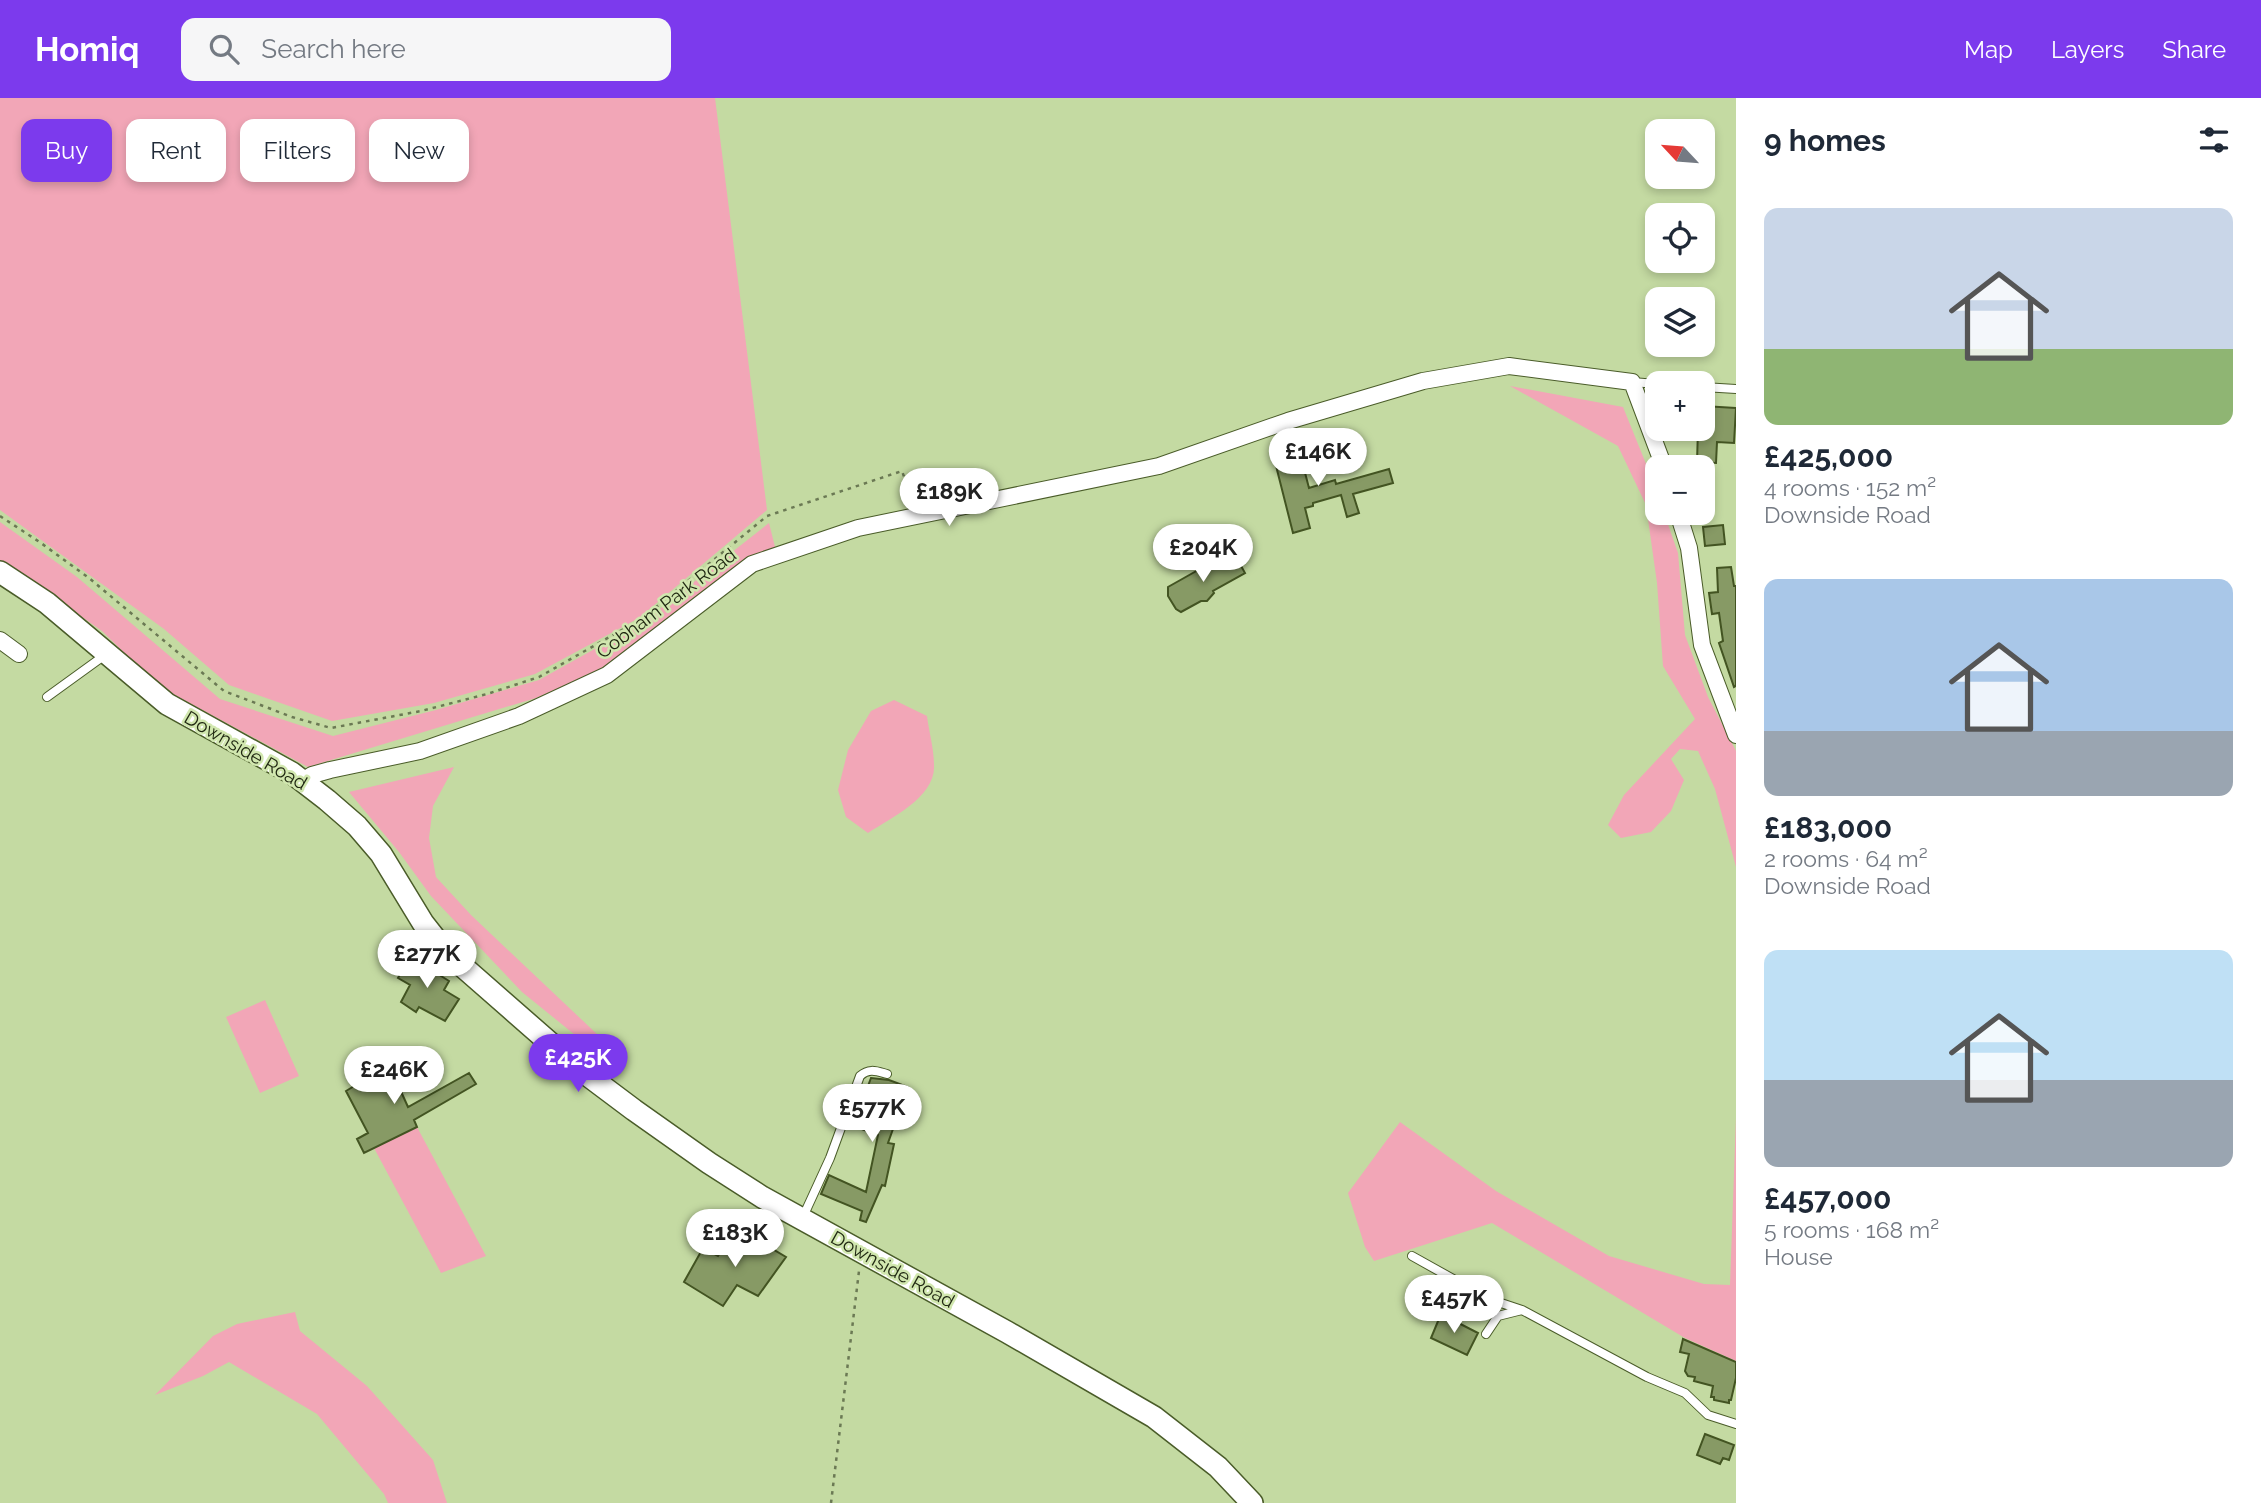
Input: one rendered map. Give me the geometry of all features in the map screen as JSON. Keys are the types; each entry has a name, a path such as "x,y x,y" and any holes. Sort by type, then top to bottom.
{"street":[{"name":"Cobham Park Road","path":"303,781 325,771 420,751 519,716 607,675 752,564 858,528 1159,466 1288,421 1436,379 1508,366 1632,382"},
{"path":"1632,382 1659,455"},
{"path":"1682,525 1689,548 1702,645 1736,735"},
{"name":"Downside Road","path":"0,572 47,603 167,704 303,781 357,826 390,867 432,936 457,963 582,1071 709,1163 762,1197 861,1250 1154,1417 1209,1459 1252,1503"},
{"path":"0,640 19,653"}],"lane":[{"path":"1632,382 1645,383"},
{"path":"1715,388 1736,390"},
{"path":"47,697 108,653"},
{"path":"802,1219 830,1158 860,1076 871,1070 887,1074"},
{"path":"1412,1256 1489,1299 1522,1310 1647,1377 1685,1393 1708,1415 1736,1424"},
{"path":"1486,1334 1498,1316 1522,1310"}],"path":[{"path":"0,516 41,542 89,578 224,691 292,717 331,728 421,711 539,677 643,618 767,516 797,505 902,471 917,516"},
{"path":"831,1503 861,1250"}],"shaded area":[{"path":"0,98 715,98 767,510 639,618 535,674 434,703 332,721 229,685 164,629 0,510"},
{"path":"1510,386 1623,407 1645,461 1645,503 1618,446"},
{"path":"0,522 77,577 220,699 333,736 539,680 643,622 769,523 775,547 755,555 606,668 536,698 308,767 158,686 102,631 24,576 0,564"},
{"path":"1649,525 1668,525 1678,553 1685,635 1708,697 1736,751 1736,867 1715,789 1698,751 1680,749 1671,759 1684,780 1671,811 1651,832 1621,838 1608,825 1624,795 1695,719 1663,666 1657,583"},
{"path":"894,700 927,716 934,759 933,776 920,797 868,833 846,817 838,790 848,750 871,711"},
{"path":"454,767 433,806 429,838 436,877 471,915 618,1054 611,1064 522,992 431,896 399,852 349,792"},
{"path":"265,1000 299,1076 260,1093 226,1017"},
{"path":"1736,1118 1736,1361 1685,1338 1492,1223 1374,1261 1365,1247 1348,1193 1400,1122 1496,1191 1609,1256 1704,1284 1730,1285"},
{"path":"417,1127 486,1256 441,1273 374,1148"},
{"path":"295,1312 300,1331 367,1386 433,1460 447,1503 388,1503 384,1494 317,1414 229,1362 203,1376 155,1395 213,1336 237,1324"}],"building":[{"path":"1715,407 1736,408 1734,443 1717,442 1716,463 1715,455 1697,455 1698,441 1715,441"},
{"path":"1290,443 1296,467 1303,465 1309,488 1335,480 1336,484 1389,469 1393,483 1353,494 1359,513 1347,517 1341,495 1313,503 1313,506 1305,508 1310,528 1293,533 1273,454 1276,453 1275,447"},
{"path":"1723,525 1725,544 1705,546 1703,527"},
{"path":"1235,555 1245,573 1213,591 1207,601 1201,601 1181,612 1176,609 1168,596 1168,587 1200,569 1203,573"},
{"path":"1731,567 1736,586 1734,687 1719,643 1723,641 1719,613 1712,614 1709,593 1718,592 1717,568"},
{"path":"411,957 449,981 444,990 459,999 445,1021 419,1007 416,1012 401,1002 410,985 398,978"},
{"path":"389,1065 408,1107 469,1073 476,1084 414,1120 417,1127 364,1153 357,1139 368,1133 346,1091"},
{"path":"871,1078 889,1080 908,1087 888,1143 894,1144 885,1186 882,1185 866,1222 860,1220 862,1211 821,1194 829,1175 866,1192 878,1135 853,1126"},
{"path":"744,1232 786,1257 758,1296 737,1285 723,1306 684,1282 703,1248 718,1256 726,1244 735,1250"},
{"path":"1441,1314 1478,1333 1467,1355 1431,1338"},
{"path":"1683,1339 1736,1362 1736,1378 1729,1403 1714,1400 1714,1397 1711,1397 1713,1386 1694,1381 1695,1377 1688,1376 1685,1371 1689,1354 1680,1352"},
{"path":"1705,1434 1734,1445 1729,1460 1723,1458 1720,1464 1697,1455"}]}
